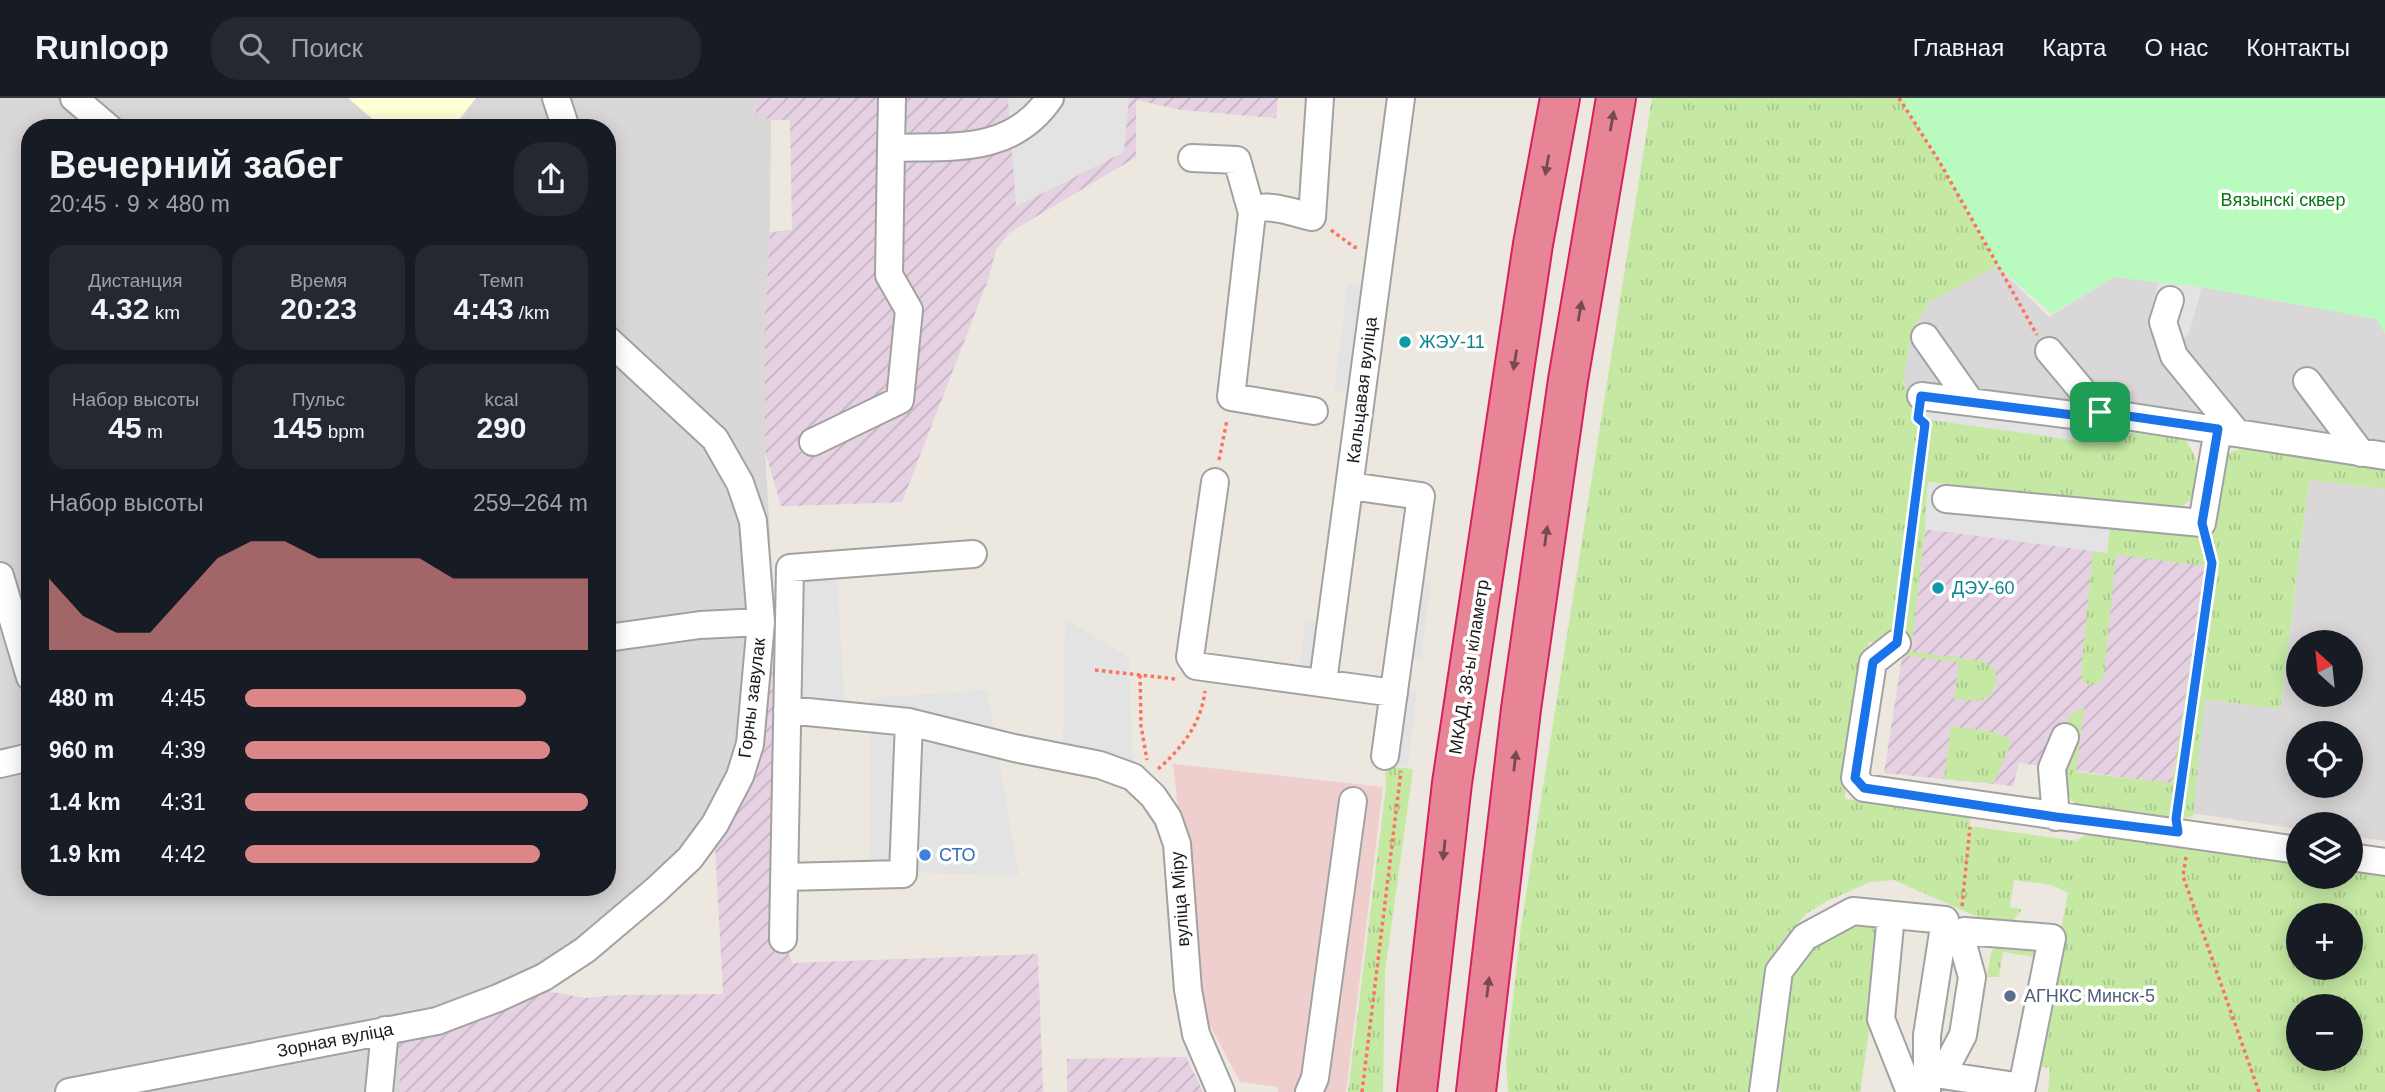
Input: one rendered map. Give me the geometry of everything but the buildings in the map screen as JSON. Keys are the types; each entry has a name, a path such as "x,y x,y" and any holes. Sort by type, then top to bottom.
{"highway":[{"name":"МКАД, 38-ы кіламетр","path":"1416,1088 1452,783 1533,244 1560,98"},
{"path":"1476,1092 1521,709 1566,393 1616,98"},
{"path":"1480,1055 1486,1092"}],"street":[{"path":"74,98 98,119"},
{"path":"556,98 563,119"},
{"path":"813,442 900,400 909,310 889,275 892,98"},
{"path":"891,148 984,144 1014,133 1050,98"},
{"path":"1314,411 1231,397 1252,214 1254,209 1263,206 1312,217 1320,98"},
{"name":"Кальцавая вуліца","path":"1323,682 1378,253 1401,98"},
{"path":"1192,158 1237,160 1252,214"},
{"path":"2170,300 2163,322 2174,356 2227,431"},
{"path":"1925,337 1970,401"},
{"name":"Горны завулак","path":"498,998 544,977 602,937 690,858 715,824 740,776 750,744 761,622 753,522 740,483 715,439 616,347"},
{"path":"2049,351 2100,412"},
{"path":"2307,381 2373,455"},
{"path":"1921,396 2081,416 2100,412 2373,455"},
{"path":"1946,499 2202,523 2227,431"},
{"path":"1215,482 1190,657 1196,666 1394,693"},
{"path":"1350,486 1421,496 1385,756"},
{"path":"783,939 790,568 973,554"},
{"path":"0,576 21,647"},
{"path":"616,637 700,625 761,622"},
{"path":"1897,643 1873,662 1855,778 1864,788 2286,848"},
{"name":"вуліца Міру","path":"787,710 909,722 1031,752 1100,765 1146,780 1168,818 1177,845 1184,958 1190,1001 1196,1034 1221,1092"},
{"path":"784,877 903,874 909,722"},
{"path":"2056,817 2052,768 2065,737"},
{"path":"0,764 21,759"},
{"path":"1309,1092 1315,1079 1353,801"},
{"path":"2363,859 2385,862"},
{"path":"1763,1092 1779,971 1805,937 1853,911 2052,938 2022,1087 1936,1086"},
{"path":"1936,1086 1927,1035 1937,923"},
{"path":"1936,1086 1963,1035 1972,977 1937,923"},
{"path":"1913,1092 1896,1024 1937,923"},
{"path":"1921,1092 1912,1030 1937,923"},
{"name":"Зорная вуліца","path":"69,1092 167,1082 336,1041 436,1021 498,998"},
{"path":"379,1092 385,1030"}],"path":[{"path":"1899,98 1939,161 2031,328 2049,351"},
{"path":"1312,217 1354,247 1378,253"},
{"path":"1897,643 1925,424 1918,418 1921,396"},
{"path":"1215,482 1231,397"},
{"path":"2202,523 2212,563 2176,819 2178,832 2188,849 2183,876 2259,1092"},
{"path":"1146,780 1178,751 1195,725 1203,707 1208,668"},
{"path":"1094,670 1180,680"},
{"path":"1140,675 1146,780"},
{"path":"1362,1092 1402,763 1385,756"},
{"path":"1937,923 1966,881 1971,804"}],"shaded area":[{"path":"0,98 755,98 756,115 771,120 770,232 765,314 765,451 770,535 765,659 755,759 637,920 398,1033 400,1092 0,1092"},
{"path":"348,98 476,98 460,119 372,119"},
{"path":"755,98 1278,98 1276,118 1181,110 1136,100 1136,157 1009,233 996,250 988,280 902,502 781,506 765,451 765,314 770,232 792,230 790,120 771,120 756,115"},
{"path":"1008,98 1129,98 1124,152 1016,207"},
{"path":"1997,266 2049,317 2114,277 2202,287 2377,319 2385,333 2385,454 1921,396 1903,385 1911,332 1929,302"},
{"path":"1348,282 1369,285 1354,394 1334,391"},
{"path":"2158,282 2202,287 2189,334 2169,348 2149,320"},
{"path":"1926,406 2081,428 2079,441 1924,419"},
{"path":"2309,480 2385,489 2385,841 2363,838 2363,812 2286,812 2286,827 2191,813 2205,699 2280,709 2286,662 2286,707 2363,707 2363,630 2290,630"},
{"path":"1928,482 2127,505 2110,524 2107,553 1925,529"},
{"name":"ДЭУ-60","path":"1925,529 2206,565 2172,784 2019,763 2013,786 1884,773 1902,657 1912,643"},
{"path":"794,574 837,576 845,705 793,700"},
{"path":"1403,579 1431,583 1421,659 1393,655"},
{"path":"1065,619 1129,657 1133,764 1063,744"},
{"path":"1305,620 1325,622 1320,668 1300,666"},
{"path":"765,659 788,659 783,939 792,963 1038,954 1043,1092 400,1092 398,1033 536,989 586,998 723,994 715,844"},
{"path":"1387,687 1417,691 1408,767 1377,763"},
{"path":"987,690 1019,876 870,871 870,698"},
{"path":"1173,764 1383,787 1346,1092 1278,1092 1277,1087 1240,1082 1208,1022 1196,967"},
{"path":"1186,1057 1203,1092 1067,1092 1067,1059"}],"green space":[{"path":"1652,98 1899,98 1939,161 1997,266 1929,302 1911,332 1903,385 1921,396 1918,418 2077,439 2081,428 2184,438 2196,461 2197,475 2190,501 2177,509 2164,511 1928,482 1912,643 1869,642 1846,775 1845,799 1971,812 1970,826 2076,841 2093,830 2286,859 2286,889 2363,889 2363,871 2385,874 2385,1092 2048,1092 2050,1068 2035,1066 2068,893 2052,885 2014,880 2010,907 2022,909 2007,930 1894,880 1870,882 1825,902 1806,914 1778,946 1768,964 1749,1092 1508,1092 1506,1062 1521,926"},
{"name":"Вязынскі сквер","path":"1899,98 2385,98 2385,333 2376,319 2202,287 2114,277 2052,314 1997,266 1939,161"},
{"path":"2247,448 2385,463 2385,489 2309,480 2290,630 2286,630 2286,662 2280,709 2205,699 2193,816 2169,822 2076,805 2064,790 2059,769 2067,719 2084,707 2076,772 2172,783 2206,566 2116,555 2104,675 2102,681 2091,686 2082,680 2081,672 2093,551 2107,553 2110,524 2210,533 2218,461 2233,451"},
{"path":"1905,651 1984,661 1995,670 1996,683 1991,695 1980,701 1954,699 1959,662 1901,655"},
{"path":"1951,726 1999,733 2012,741 1994,783 1944,779"},
{"path":"1385,766 1413,769 1385,972 1383,1092 1348,1092 1386,786"},
{"path":"1860,924 1874,930 1882,945 1860,1092 1781,1092 1778,1087 1794,968 1807,946 1844,926"},
{"path":"1996,946 2039,948 2023,1044 2034,957 2003,952 1999,977 1987,977 1991,953"}],"place":[{"name":"ЖЭУ-11","path":"1405,342"},
{"name":"ДЭУ-60","path":"1938,588"},
{"name":"СТО","path":"925,855"},
{"name":"АГНКС Минск-5","path":"2010,996"}],"route":[{"path":"1921,396 2081,416 2100,412 2218,429 2202,523 2212,563 2176,819 2178,832 1864,788 1855,778 1873,662 1897,643 1925,424 1918,418 1921,396"}]}
